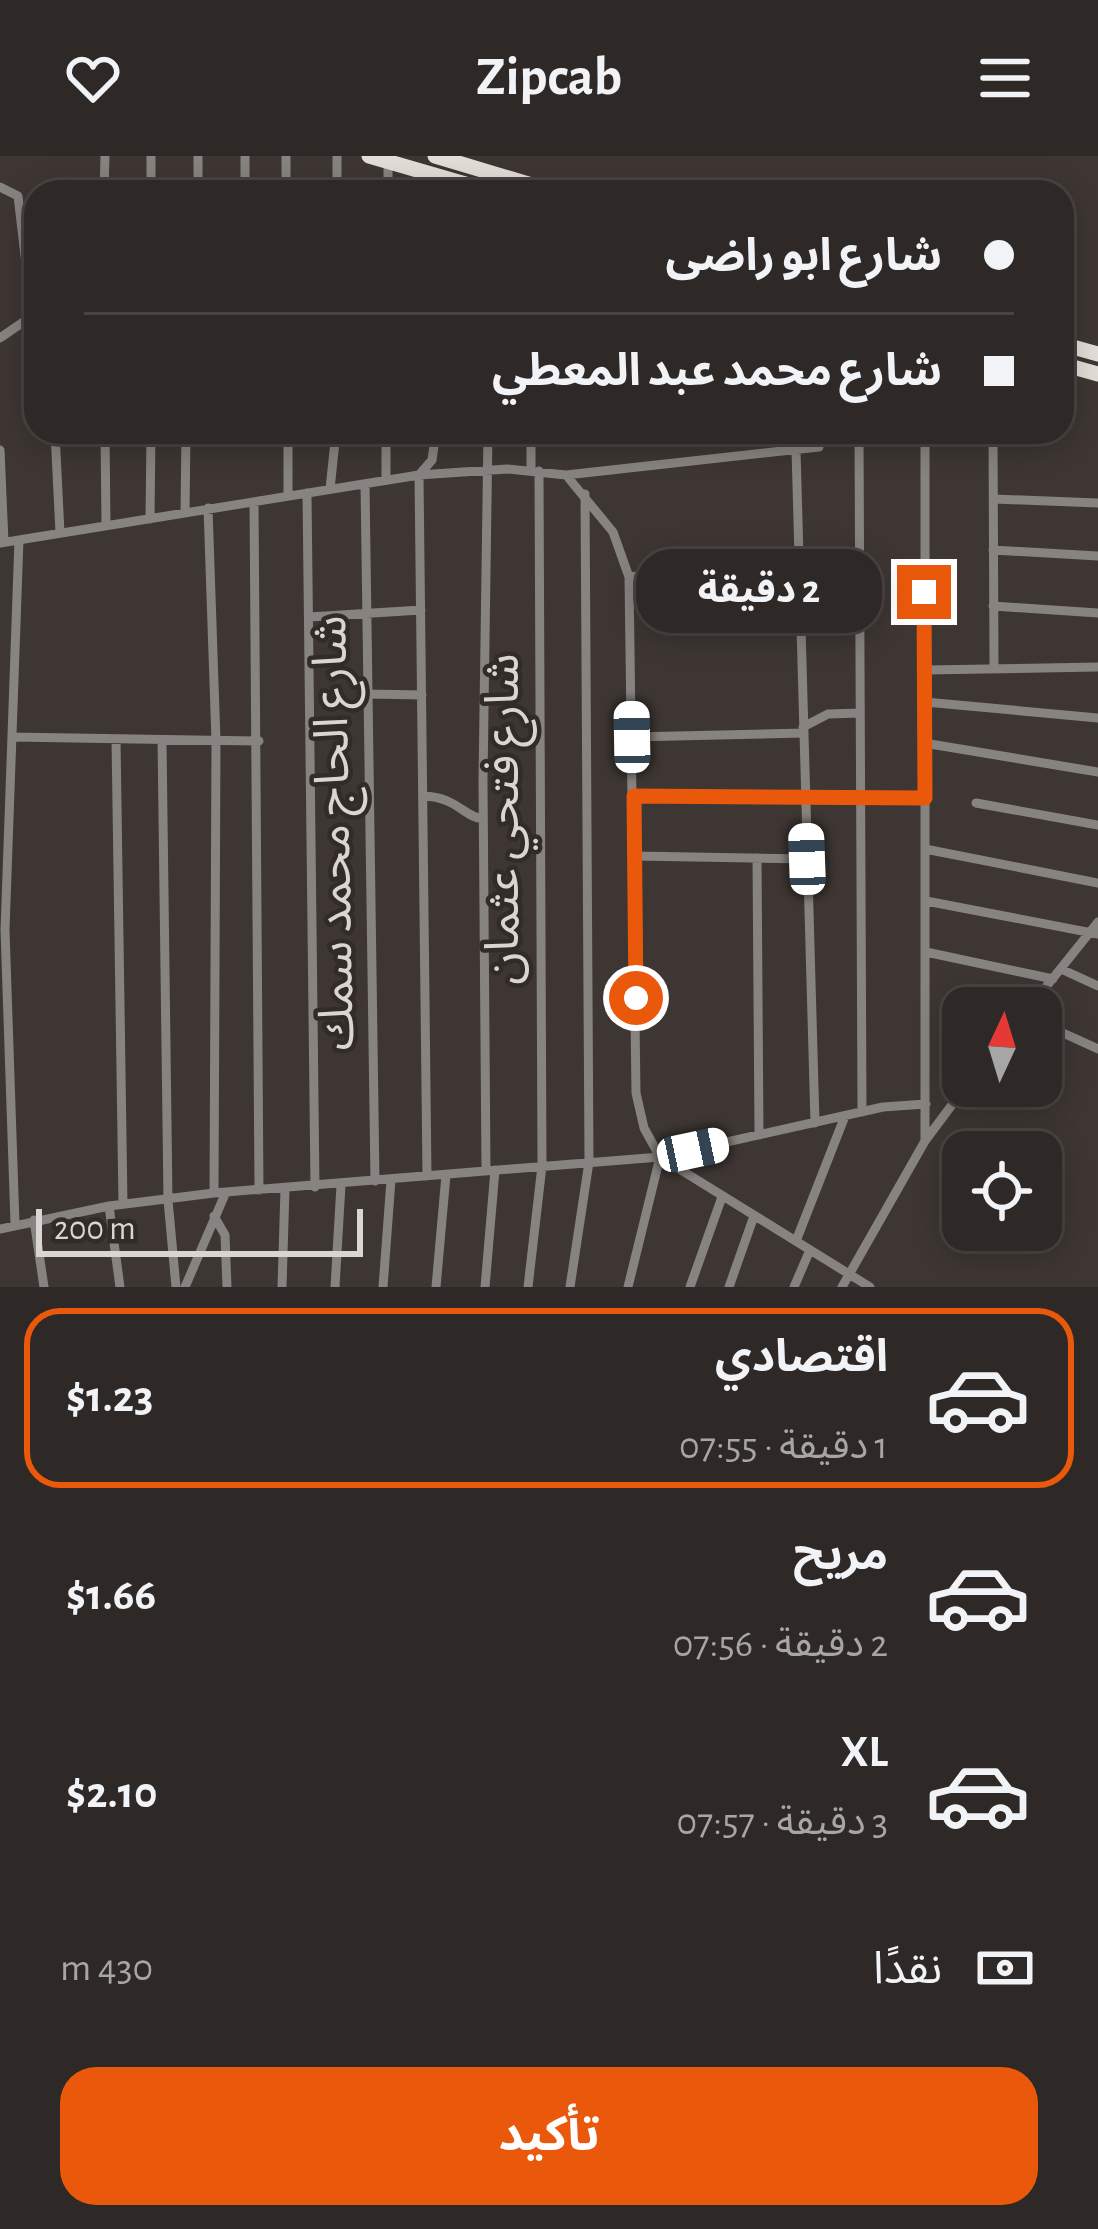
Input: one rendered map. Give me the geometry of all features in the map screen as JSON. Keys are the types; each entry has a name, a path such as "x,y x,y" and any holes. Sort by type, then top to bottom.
{"highway":[{"path":"369,156 428,180"},
{"path":"435,156 515,180"}],"street":[{"path":"388,162 388,180"},
{"path":"0,187 18,196 24,240"},
{"path":"56,444 60,533"},
{"path":"105,444 106,526"},
{"path":"150,519 151,444"},
{"path":"185,513 187,444"},
{"path":"288,444 288,496"},
{"path":"331,489 335,444"},
{"path":"386,444 386,480"},
{"path":"428,1176 419,475 433,460 435,444"},
{"path":"485,1287 491,1170 483,819 487,444"},
{"name":"شارع فتحي عثمان","path":"528,1287 542,1166 532,444"},
{"path":"0,450 2,543 419,475 535,471 566,475 819,444"},
{"path":"859,444 862,1112"},
{"path":"925,444 925,1141"},
{"path":"993,444 994,666"},
{"path":"796,450 815,1123"},
{"path":"566,475 619,543 629,577 636,1093 644,1128 660,1157 870,1287"},
{"name":"شارع الحاج محمد سمك","path":"365,484 375,1181"},
{"path":"307,493 315,1187"},
{"path":"570,1287 589,1162 585,494"},
{"path":"994,499 1098,503"},
{"path":"254,502 260,741 260,1190"},
{"path":"180,1287 220,1193 217,741 208,508"},
{"path":"15,1224 4,930 19,540"},
{"path":"993,550 1098,556"},
{"path":"629,577 799,557"},
{"path":"993,606 1098,613"},
{"path":"309,617 421,610"},
{"path":"925,670 1098,667"},
{"path":"369,694 422,695"},
{"path":"925,702 1098,718"},
{"path":"632,737 803,730 828,714 860,712"},
{"path":"12,736 260,741"},
{"path":"116,740 123,1204"},
{"path":"162,740 168,1200 180,1287"},
{"path":"924,743 1098,772"},
{"path":"423,796 455,801 472,818 483,819"},
{"path":"634,796 925,798"},
{"path":"976,803 1098,825"},
{"path":"925,849 1098,883"},
{"path":"635,856 807,859"},
{"path":"757,858 759,1135"},
{"path":"926,901 1095,929"},
{"path":"1046,987 1095,929"},
{"path":"926,952 1057,974 1098,986"},
{"path":"1062,1033 1098,1049"},
{"path":"0,1228 109,1206 220,1193 660,1157 862,1112 926,1104"},
{"path":"842,1287 925,1141 950,1107"},
{"path":"796,1241 845,1116"},
{"path":"628,1287 660,1157"},
{"path":"436,1287 446,1174"},
{"path":"383,1287 391,1180"},
{"path":"335,1287 341,1185"},
{"path":"282,1287 285,1189"},
{"path":"690,1287 722,1197"},
{"path":"109,1206 120,1287"},
{"path":"214,1216 225,1235 227,1287"},
{"path":"729,1287 754,1216"},
{"path":"28,1287 44,1286 34,1220"},
{"path":"794,1287 810,1250"}],"route":[{"path":"636,998 634,796 925,798 924,592"}]}
